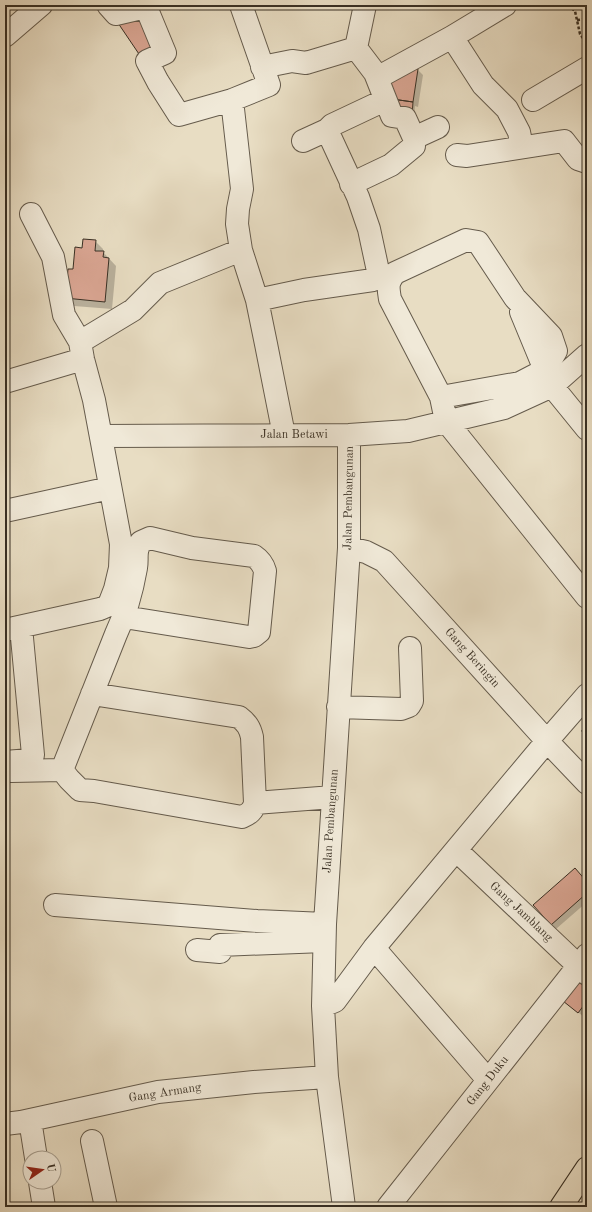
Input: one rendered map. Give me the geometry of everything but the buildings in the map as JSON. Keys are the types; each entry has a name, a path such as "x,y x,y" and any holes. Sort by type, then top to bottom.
{"main road":[{"path":"561,1207 587,1168"}],"street":[{"path":"5,36 41,5"},
{"path":"108,5 116,14 146,7 165,53 147,61 158,82 179,115 232,100 269,85 241,5"},
{"path":"351,184 391,165 414,146 414,138 405,118 392,116 375,73 356,48 365,5"},
{"path":"377,78 452,37 505,5"},
{"path":"452,37 483,85 507,109 519,132 522,147"},
{"path":"262,67 292,61 306,63 356,48"},
{"path":"534,100 587,68"},
{"path":"232,100 242,189 237,224 241,250 257,300 284,435"},
{"path":"303,141 327,130 332,125 385,100"},
{"path":"414,138 438,127"},
{"path":"257,300 304,290 373,280 378,276 369,229 358,197 327,130"},
{"path":"458,155 467,156 564,141 578,159 587,162"},
{"path":"5,762 30,760 33,755 13,629 100,609 107,606 115,589 120,568 121,544 94,400 82,350 64,315 53,257 31,214"},
{"path":"587,429 548,378 515,298 478,242 466,240 395,274 390,280 388,288 390,299 441,397 446,421 587,597"},
{"path":"5,382 82,350 133,310 160,283 241,250"},
{"name":"Jalan Betawi","path":"101,436 349,435 408,431 504,408 548,378 587,355"},
{"path":"441,397 548,378"},
{"name":"Jalan Pembangunan","path":"344,1207 327,1077 323,1006 325,932 348,548 349,435"},
{"path":"5,511 110,488"},
{"path":"62,770 124,617 137,566 136,550 141,542 150,538 192,548 254,556 260,559 265,571 259,632 254,636 249,637 124,617"},
{"name":"Gang Beringin","path":"348,548 366,552 384,561 587,783"},
{"path":"338,707 401,709 409,706 412,701 410,648"},
{"path":"62,770 68,779 80,790 94,791 242,817 249,814 254,808 252,737 250,728 239,717 92,694"},
{"path":"323,1006 335,1001 374,948 587,695"},
{"path":"5,772 62,770"},
{"path":"255,803 333,797"},
{"name":"Gang Jamblang","path":"456,850 584,965"},
{"path":"55,905 257,921 325,932"},
{"path":"197,950 220,952 220,945 325,932"},
{"path":"374,948 488,1080"},
{"name":"Gang Duku","path":"388,1207 488,1080 584,965"},
{"name":"Gang Armang","path":"5,1124 30,1120 158,1092 254,1082 327,1077"},
{"path":"30,1120 35,1150"},
{"path":"92,1141 106,1207"},
{"path":"41,1190 44,1207"}],"path":[{"path":"568,5 575,11 580,34 587,44"},
{"path":"578,20 587,18"}]}
